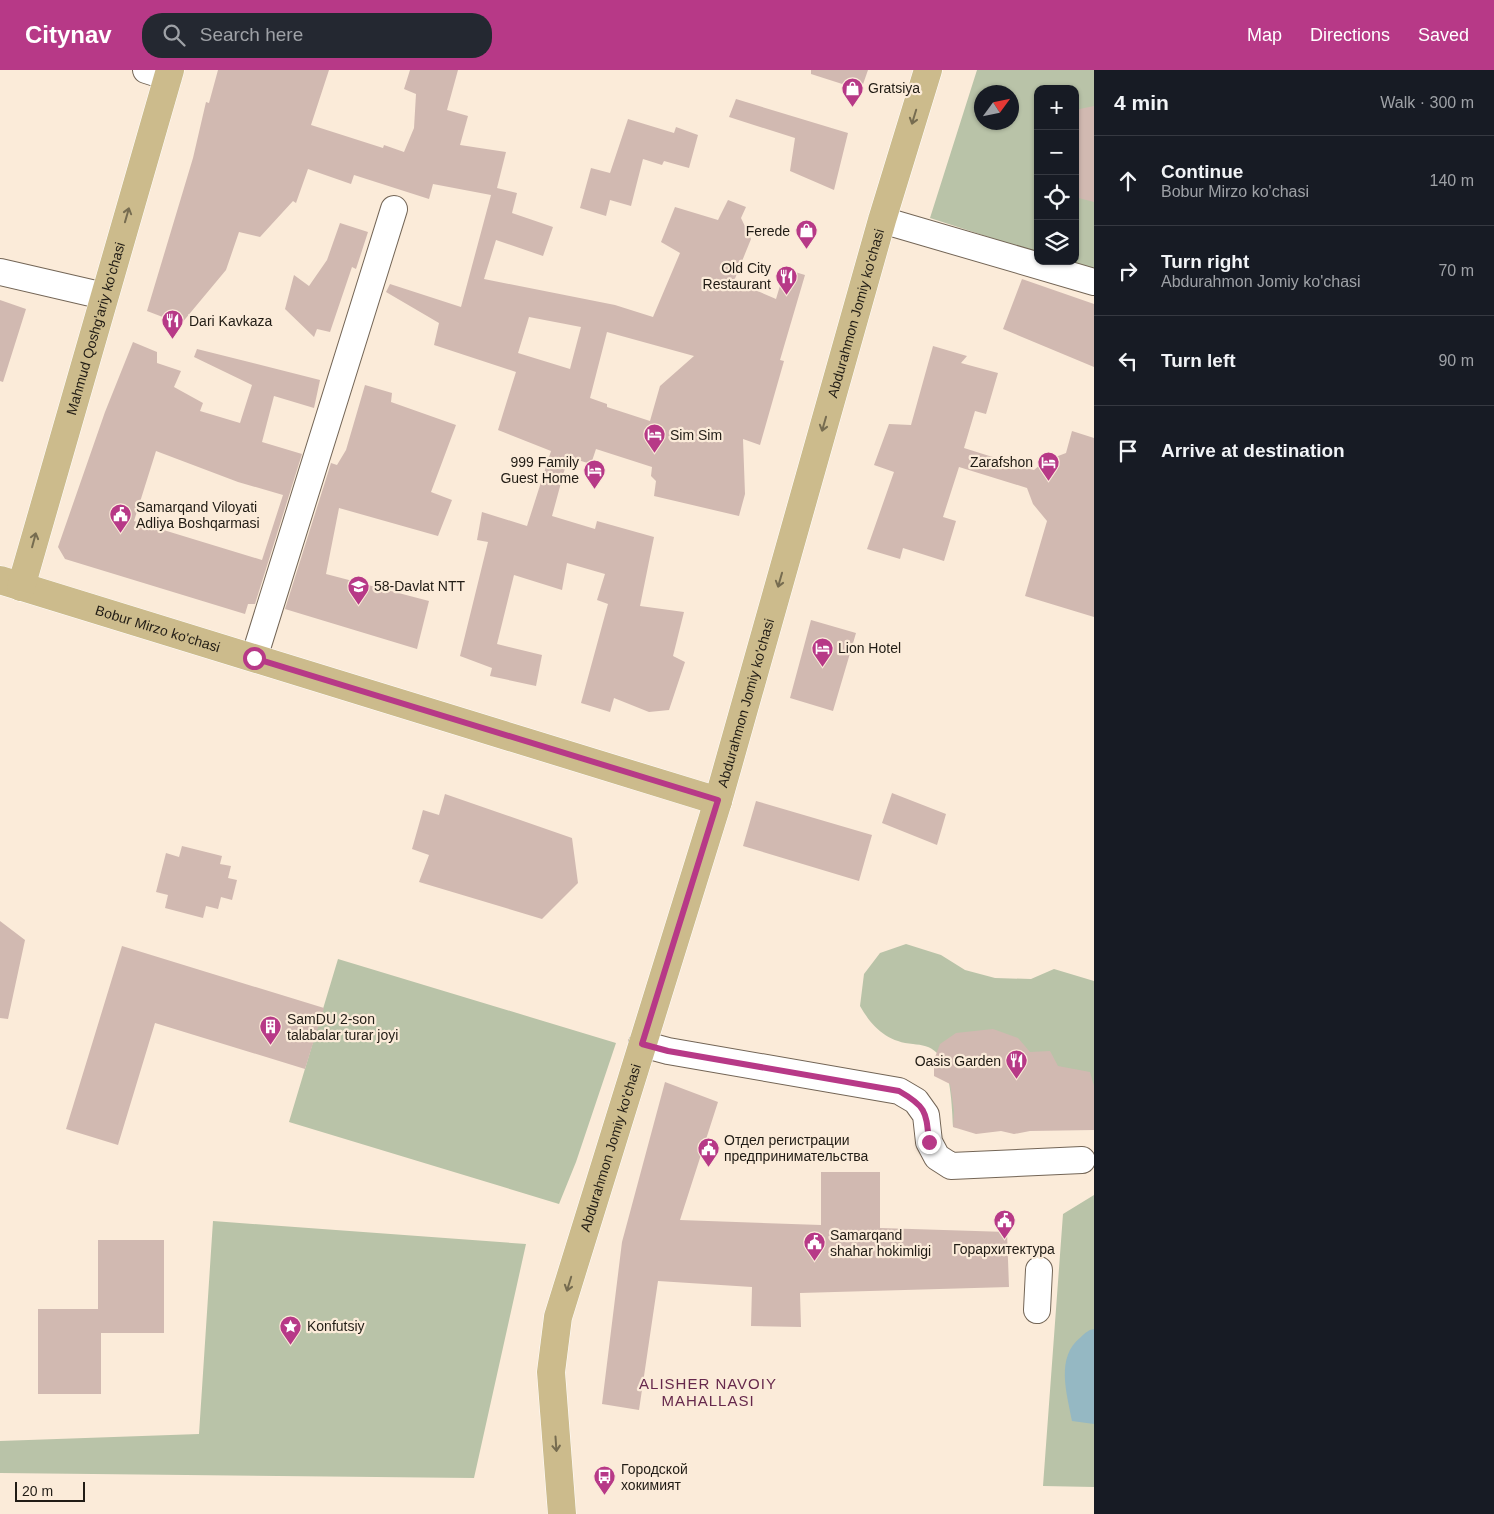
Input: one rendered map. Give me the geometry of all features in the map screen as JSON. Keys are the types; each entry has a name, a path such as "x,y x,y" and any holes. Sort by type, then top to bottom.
{"main road":[{"name":"Abdurahmon Jomiy ko'chasi","path":"562,1514 551,1372 558,1318 718,800 882,220 928,70"},
{"name":"Mahmud Qoshg'ariy ko'chasi","path":"11,583 104,296 161,72"},
{"name":"Bobur Mirzo ko'chasi","path":"11,583 718,800"}],"street":[{"path":"254,658 394,209"},
{"path":"882,220 1094,282"},
{"path":"0,272 104,296"},
{"path":"642,1044 668,1051 899,1091 916,1101 926,1115 929,1142 937,1157 951,1166 1082,1160"},
{"path":"1037,1310 1039,1270"}],"green space":[{"path":"977,70 1094,70 1094,271 1076,265 1079,265 1079,85 1034,85 1034,252 930,218"},
{"path":"906,944 941,955 965,970 995,978 1031,979 1054,969 1094,981 1094,1100 990,1132 953,1127 948,1077 942,1059 937,1053 926,1046 904,1043 888,1037 875,1027 860,1006 864,974 880,953"},
{"path":"338,959 616,1043 576,1162 559,1204 289,1122"},
{"path":"1094,1195 1094,1487 1043,1486 1063,1214"},
{"path":"213,1221 526,1244 474,1478 0,1473 0,1441 199,1434"}],"water":[{"path":"1094,1329 1094,1424 1072,1421 1066,1387 1065,1365 1073,1345 1085,1333"}],"building":[{"path":"218,70 329,70 311,125 383,148 384,145 404,152 414,128 416,94 404,89 410,70 458,70 447,110 468,116 460,145 506,152 497,188 517,193 512,213 553,227 543,256 496,240 484,279 615,305 653,317 680,253 661,242 675,207 718,220 728,200 746,207 741,218 751,239 734,281 776,299 785,269 805,275 780,360 784,361 760,445 743,439 745,494 739,516 654,496 656,481 651,476 652,467 596,449 591,464 568,457 552,516 595,529 597,521 654,537 640,606 684,612 673,656 685,662 669,710 649,712 614,698 610,712 581,703 608,604 597,600 605,574 567,563 562,590 514,575 497,644 542,655 536,686 490,676 492,668 460,656 488,542 477,540 482,512 527,526 551,451 498,430 516,372 434,345 439,323 386,292 390,284 461,307 491,195 433,184 429,199 354,175 351,184 308,169 296,203 293,201 260,237 239,232 226,270 181,324 147,311 193,158 206,102 209,103","holes":["529,317 581,327 570,369 518,353","607,332 694,356 660,386 650,421 607,407 607,404 590,398"]},
{"path":"811,70 868,70 861,90 811,74"},
{"path":"736,99 848,133 834,190 790,171 795,138 729,117"},
{"path":"1094,106 1094,202 1079,198 1079,109"},
{"path":"628,119 674,133 676,127 698,135 689,168 664,161 662,165 643,159 631,206 610,200 606,216 580,208 591,168 610,173"},
{"path":"340,223 368,232 356,269 352,267 330,332 317,329 314,337 285,309 294,275 309,286 327,260"},
{"path":"1022,279 1094,304 1094,367 1003,329"},
{"path":"0,300 26,309 3,382 0,381"},
{"path":"133,342 157,352 157,363 181,371 174,387 203,403 200,411 240,423 252,385 194,357 197,349 320,380 314,408 274,396 262,442 302,454 255,604 248,604 245,614 65,559 58,547 105,412","holes":["156,451 238,482 283,495 262,560 134,521"]},
{"name":"Zarafshon","path":"933,346 967,356 961,363 998,373 986,414 975,411 964,448 1034,470 1045,461 1066,453 1072,431 1094,438 1094,617 1025,596 1047,521 1033,504 1027,488 959,467 943,517 956,521 944,561 903,548 900,559 867,549 894,472 874,465 889,424 911,425"},
{"path":"365,385 392,393 391,402 456,425 431,492 452,500 438,536 339,508 326,574 429,601 417,649 285,609 331,463 337,465 346,450"},
{"name":"Lion Hotel","path":"811,620 856,633 833,711 790,698"},
{"path":"892,793 946,814 937,845 882,823"},
{"path":"445,794 572,838 578,883 542,919 419,882 429,855 412,849 423,810 439,815"},
{"path":"756,801 872,835 859,881 743,846"},
{"path":"182,846 222,856 220,864 231,866 228,878 237,880 232,900 221,897 218,909 206,906 203,918 165,908 168,895 156,892 166,853 179,857"},
{"path":"0,921 25,940 8,1019 0,1018"},
{"name":"SamDU 2-son talabalar turar joyi","path":"122,946 324,1008 305,1069 155,1023 118,1145 66,1129"},
{"name":"Oasis Garden","path":"993,1029 1018,1038 1030,1052 1050,1051 1058,1066 1090,1072 1094,1086 1094,1130 1030,1131 1014,1134 1001,1131 976,1134 953,1127 954,1111 950,1084 934,1076 934,1060 940,1044 956,1033"},
{"name":"Samarqand shahar hokimligi","path":"665,1082 718,1102 680,1220 821,1225 821,1172 880,1172 880,1228 1007,1232 1009,1287 800,1293 801,1327 751,1326 752,1287 658,1281 639,1410 602,1404 622,1242"},
{"path":"98,1240 164,1240 164,1333 101,1333 101,1394 38,1394 38,1309 98,1309"}],"place":[{"name":"Gratsiya","path":"852,107"},
{"name":"Ferede","path":"806,250"},
{"name":"Old City Restaurant","path":"787,295"},
{"name":"Dari Kavkaza","path":"173,340"},
{"name":"Sim Sim","path":"654,454"},
{"name":"Zarafshon","path":"1049,481"},
{"name":"999 Family Guest Home","path":"595,489"},
{"name":"Samarqand Viloyati Adliya Boshqarmasi","path":"120,534"},
{"name":"58-Davlat NTT","path":"358,605"},
{"name":"Lion Hotel","path":"822,667"},
{"name":"SamDU 2-son talabalar turar joyi","path":"271,1046"},
{"name":"Oasis Garden","path":"1017,1080"},
{"name":"Отдел регистрации предпринимательства","path":"708,1167"},
{"name":"Горархитектура","path":"1004,1240"},
{"name":"Samarqand shahar hokimligi","path":"814,1262"},
{"name":"Konfutsiy","path":"291,1345"},
{"name":"Городской хокимият","path":"605,1496"}],"district":[{"name":"ALISHER NAVOIY MAHALLASI","path":"708,1392"}],"route":[{"path":"254,658 718,800 642,1044 668,1051 899,1091 916,1101 926,1115 929,1142"}]}
